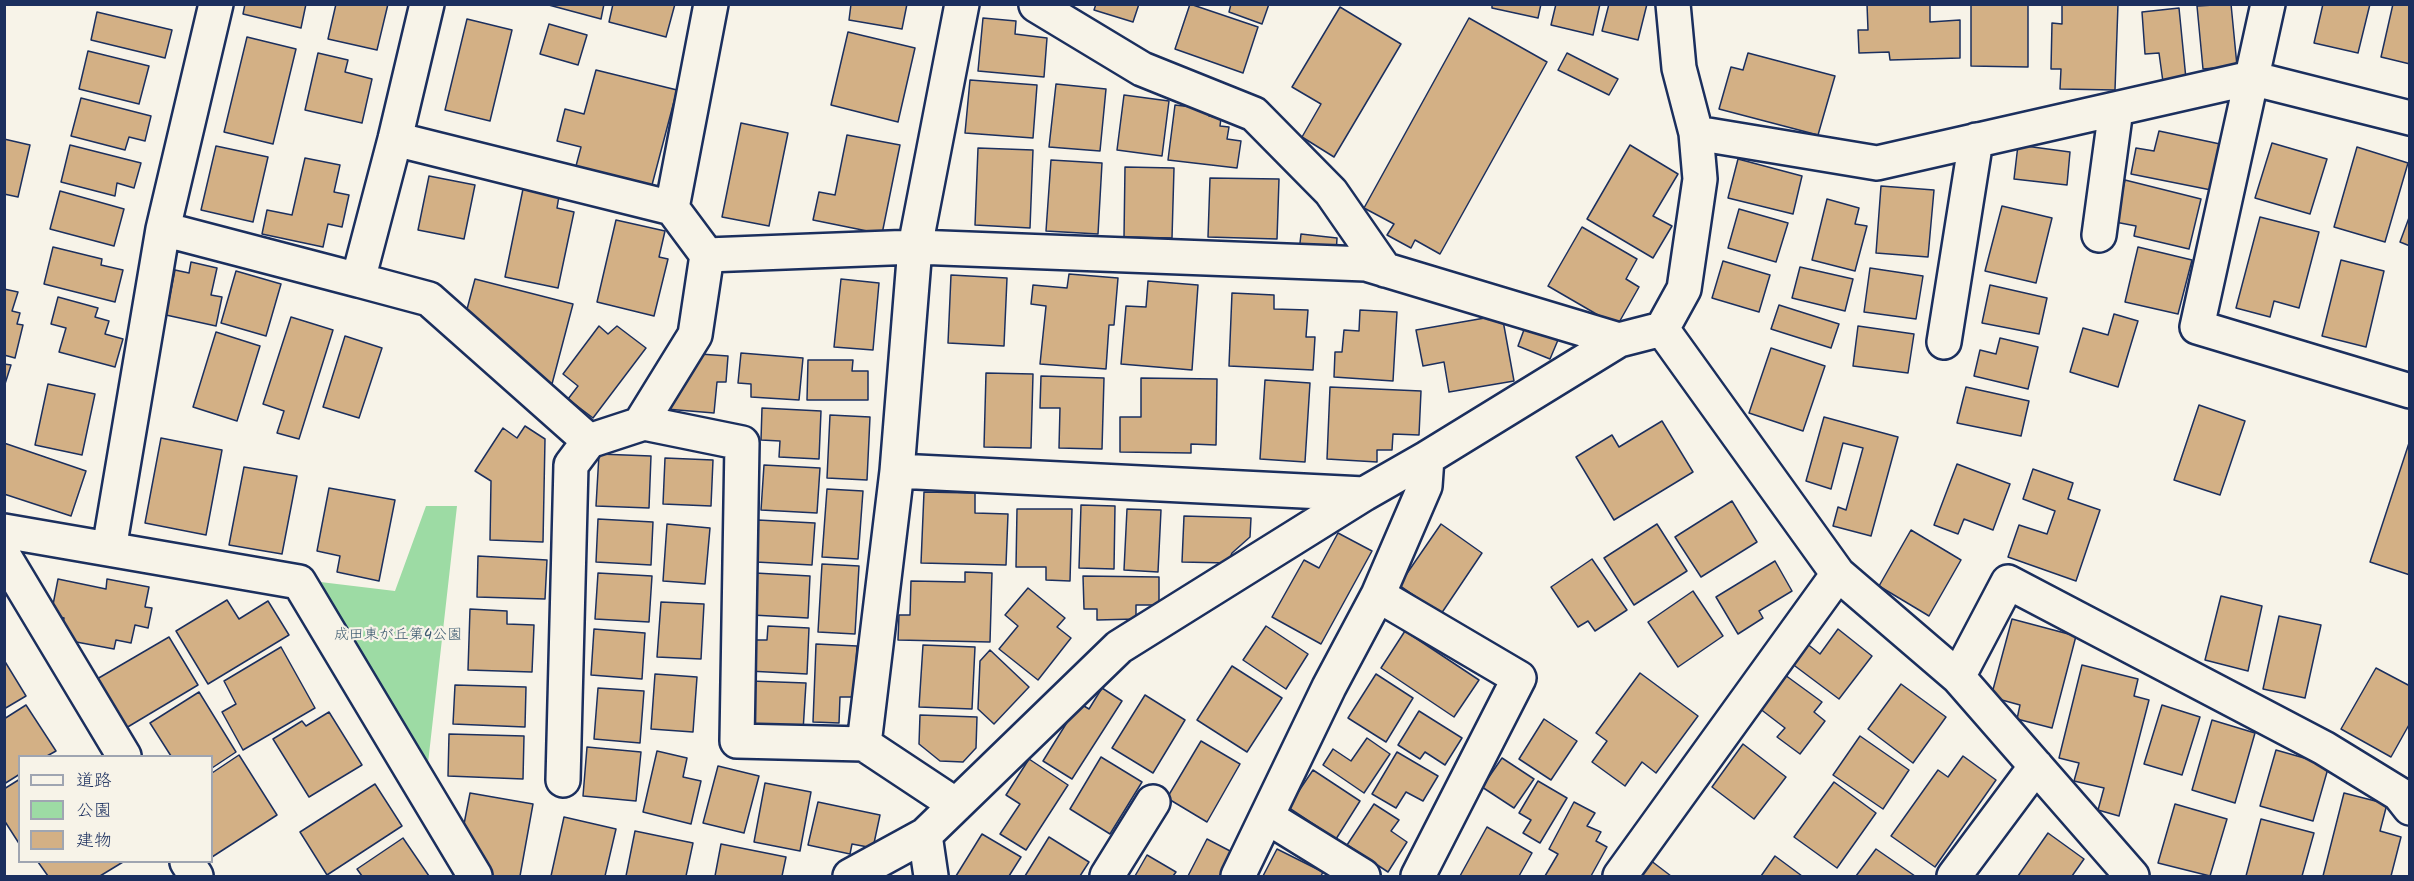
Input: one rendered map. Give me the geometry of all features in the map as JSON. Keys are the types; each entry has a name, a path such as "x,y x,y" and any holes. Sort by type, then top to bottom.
{"street":[{"path":"109,549 163,229 216,4"},
{"path":"358,280 427,4"},
{"path":"672,208 711,4"},
{"path":"864,744 897,471 915,247 962,4"},
{"path":"850,876 925,835 1119,647 1364,494 1619,340 1662,329 1684,289 1700,179 1696,133 1679,68 1673,4"},
{"path":"2268,4 2197,327 2409,391"},
{"path":"1035,5 1143,69 1254,114 1331,192 1385,270"},
{"path":"1696,133 1877,163 2251,78 2409,118"},
{"path":"2099,235 2116,109"},
{"path":"395,139 672,208 707,255 695,335 640,424"},
{"path":"1944,342 1976,140"},
{"path":"163,229 429,299 589,441"},
{"path":"707,255 915,247 1366,264 1619,340"},
{"path":"1662,329 1838,574 1958,677 2132,876"},
{"path":"563,780 571,465 589,441 644,423 742,443 737,741 864,744 956,805"},
{"path":"1238,876 1269,818 1329,687 1378,595 1425,486 1427,458"},
{"path":"897,471 1364,494"},
{"path":"4,531 299,582 475,876"},
{"path":"4,556 123,755"},
{"path":"1620,876 1838,574"},
{"path":"1958,677 2008,582 2324,748 2399,794 2409,808"},
{"path":"1378,595 1519,678 1418,876"},
{"path":"1954,876 2036,766"},
{"path":"1107,876 1154,802"},
{"path":"1269,818 1363,876"},
{"path":"925,835 932,876"},
{"path":"188,863 196,876"}],"green space":[{"name":"成田東が丘第4公園","path":"426,506 457,506 427,772 312,581 395,591"}],"building":[{"path":"245,4 306,4 301,28 243,14"},
{"path":"336,4 388,4 377,50 328,39"},
{"path":"545,4 604,4 601,19"},
{"path":"613,4 675,4 666,37 609,22"},
{"path":"851,4 907,4 902,29 849,20"},
{"path":"1096,4 1139,4 1133,22 1094,10"},
{"path":"1190,4 1258,27 1243,73 1175,49"},
{"path":"1231,4 1269,4 1262,24 1229,12"},
{"path":"1492,4 1541,4 1538,18 1492,8"},
{"path":"1556,4 1600,4 1593,35 1551,25"},
{"path":"1609,4 1647,4 1638,40 1602,31"},
{"path":"1867,4 1930,4 1930,22 1960,20 1960,58 1890,60 1889,52 1859,53 1858,30 1868,30"},
{"path":"1971,4 2028,4 2028,67 1971,66"},
{"path":"2062,4 2118,4 2115,90 2060,89 2061,69 2051,69 2052,23 2062,24"},
{"path":"2231,4 2237,66 2203,69 2197,6"},
{"path":"2323,4 2370,4 2358,53 2314,43"},
{"path":"2393,4 2410,4 2410,64 2381,57"},
{"path":"1340,7 1401,44 1334,157 1302,137 1321,104 1292,87"},
{"path":"2179,8 2186,79 2163,82 2159,53 2145,54 2142,12"},
{"path":"97,12 172,30 165,58 91,40"},
{"path":"983,18 1016,21 1015,34 1047,38 1044,77 978,71"},
{"path":"1469,18 1547,62 1440,254 1415,240 1411,248 1387,235 1394,224 1364,208"},
{"path":"467,19 512,30 490,121 445,110"},
{"path":"549,24 587,35 578,65 540,54"},
{"path":"848,32 915,48 898,122 831,105"},
{"path":"247,37 296,49 273,144 224,132"},
{"path":"88,51 149,66 139,104 79,89"},
{"path":"318,53 348,60 345,72 372,79 362,123 305,110"},
{"path":"1567,53 1618,79 1609,95 1558,70"},
{"path":"1748,53 1835,76 1818,135 1719,109 1731,67 1743,70"},
{"path":"596,70 677,90 652,185 576,166 581,147 557,141 565,109 584,114"},
{"path":"970,80 1037,85 1033,138 965,133"},
{"path":"1056,84 1106,89 1100,151 1049,147"},
{"path":"1124,95 1169,101 1162,156 1117,150"},
{"path":"81,98 151,116 145,141 129,137 125,150 71,136"},
{"path":"1175,105 1209,109 1209,116 1221,118 1220,126 1229,127 1227,139 1241,141 1237,168 1168,160"},
{"path":"741,123 788,133 769,226 722,217"},
{"path":"2159,131 2220,144 2211,190 2131,174 2136,148 2154,151"},
{"path":"847,135 900,145 882,234 813,220 819,192 835,195"},
{"path":"4,139 30,145 18,197 4,194"},
{"path":"2272,143 2327,159 2310,214 2255,198"},
{"path":"70,145 141,163 134,188 117,183 115,196 61,182"},
{"path":"1630,145 1678,174 1653,216 1672,226 1653,258 1587,219"},
{"path":"2018,145 2070,152 2067,185 2014,179"},
{"path":"216,146 268,157 253,222 201,210"},
{"path":"2357,147 2408,163 2385,242 2334,227"},
{"path":"978,148 1033,150 1030,228 975,225"},
{"path":"305,158 340,165 334,192 349,195 342,227 328,224 323,247 262,234 267,210 292,215"},
{"path":"1738,159 1802,176 1793,214 1728,198"},
{"path":"1051,160 1102,163 1098,234 1046,231"},
{"path":"1125,167 1174,168 1172,238 1124,237"},
{"path":"429,176 475,185 464,239 418,230"},
{"path":"1210,178 1279,179 1277,239 1208,237"},
{"path":"2125,180 2201,199 2189,249 2134,236 2136,226 2115,222"},
{"path":"1881,186 1934,190 1928,257 1876,253"},
{"path":"523,189 559,196 557,208 574,212 558,288 505,277"},
{"path":"60,191 124,209 114,246 50,229"},
{"path":"1827,199 1859,208 1855,224 1867,226 1855,271 1812,260"},
{"path":"2002,206 2052,218 2036,283 1985,271"},
{"path":"1739,209 1788,223 1776,262 1728,248"},
{"path":"2410,215 2410,246 2400,242"},
{"path":"2260,217 2319,232 2299,308 2274,301 2270,317 2236,308"},
{"path":"616,220 665,231 659,257 668,259 654,316 597,302"},
{"path":"1582,227 1637,259 1626,279 1639,287 1617,326 1548,286"},
{"path":"1301,234 1337,238 1336,255 1299,252"},
{"path":"53,247 102,259 101,265 123,270 115,302 44,284"},
{"path":"2138,247 2192,260 2178,314 2125,302"},
{"path":"2341,260 2384,271 2366,347 2322,336"},
{"path":"1723,261 1770,275 1759,312 1712,298"},
{"path":"191,262 217,268 211,295 222,297 216,326 166,315 175,270 189,273"},
{"path":"1800,267 1853,279 1845,311 1792,298"},
{"path":"1870,268 1923,276 1916,319 1864,312"},
{"path":"236,271 281,284 266,336 221,323"},
{"path":"1069,274 1118,278 1114,325 1109,325 1106,369 1040,364 1046,306 1031,304 1033,285 1067,288"},
{"path":"951,275 1007,278 1004,346 948,343"},
{"path":"475,279 573,304 552,384 466,313"},
{"path":"841,279 879,283 873,350 834,347"},
{"path":"1148,281 1198,285 1192,370 1121,364 1126,306 1146,307"},
{"path":"1990,285 2047,298 2039,334 1982,323"},
{"path":"4,289 18,292 12,311 20,313 17,324 23,325 15,358 4,355"},
{"path":"1232,293 1274,295 1274,309 1308,310 1306,337 1315,337 1313,370 1229,366"},
{"path":"58,297 98,308 95,317 109,321 105,334 123,339 115,367 59,352 66,328 51,324"},
{"path":"1779,305 1839,324 1831,348 1771,329"},
{"path":"1360,310 1397,312 1393,381 1334,377 1335,352 1342,352 1344,330 1359,331"},
{"path":"2114,314 2138,321 2118,387 2070,372 2083,328 2108,335"},
{"path":"1502,315 1514,381 1449,392 1444,362 1423,366 1416,330"},
{"path":"291,317 333,330 299,439 277,433 284,411 263,404"},
{"path":"599,326 608,334 617,326 646,348 593,418 568,399 578,386 563,374"},
{"path":"1858,326 1914,334 1908,373 1853,366"},
{"path":"1525,327 1558,340 1550,359 1518,346"},
{"path":"216,332 260,346 237,421 193,407"},
{"path":"345,336 382,348 359,418 323,407"},
{"path":"2000,338 2038,347 2028,389 1974,376 1980,350 1996,354"},
{"path":"1771,348 1825,366 1803,431 1749,413"},
{"path":"741,353 803,358 799,400 751,397 751,384 738,383"},
{"path":"700,354 728,356 726,382 717,382 714,413 666,409"},
{"path":"808,360 853,360 852,371 868,371 868,400 807,400"},
{"path":"4,364 11,365 4,387"},
{"path":"986,373 1033,374 1031,448 984,447"},
{"path":"1041,376 1104,378 1102,449 1059,448 1060,408 1040,408"},
{"path":"1141,378 1217,379 1216,445 1191,444 1191,453 1120,452 1120,417 1141,417"},
{"path":"1265,380 1310,383 1305,462 1260,459"},
{"path":"48,384 95,394 82,455 35,445"},
{"path":"1330,387 1421,391 1419,435 1393,434 1392,450 1377,450 1377,462 1327,459"},
{"path":"1966,387 2029,401 2021,436 1957,423"},
{"path":"2199,405 2245,421 2220,495 2174,480"},
{"path":"762,408 821,411 819,459 779,457 780,441 761,440"},
{"path":"830,415 870,417 867,480 827,478"},
{"path":"1824,417 1898,437 1871,536 1833,526 1838,507 1846,510 1863,448 1843,443 1831,489 1806,481"},
{"path":"1662,421 1693,472 1614,520 1576,457 1612,435 1619,447"},
{"path":"525,426 545,439 543,542 490,540 491,481 475,471 503,428 517,438"},
{"path":"161,438 222,450 206,535 145,523"},
{"path":"4,443 86,471 71,516 4,494"},
{"path":"2410,443 2410,575 2370,562"},
{"path":"599,454 651,456 649,508 596,506"},
{"path":"665,458 713,460 711,506 663,504"},
{"path":"1957,464 2010,484 1993,530 1964,519 1958,534 1934,525"},
{"path":"764,465 820,468 817,513 761,510"},
{"path":"244,467 297,476 282,554 229,545"},
{"path":"2033,469 2073,483 2068,499 2100,510 2076,581 2008,557 2019,525 2047,534 2055,511 2023,499"},
{"path":"329,488 395,500 379,581 337,572 340,556 317,551"},
{"path":"827,489 863,491 858,559 822,557"},
{"path":"924,492 975,493 975,513 1008,514 1006,565 921,563"},
{"path":"1732,501 1757,542 1701,577 1675,537"},
{"path":"1081,505 1115,506 1114,569 1079,568"},
{"path":"1017,509 1072,509 1070,581 1046,580 1046,567 1016,567"},
{"path":"1127,509 1161,510 1158,572 1124,570"},
{"path":"1184,516 1251,518 1250,537 1232,553 1228,563 1182,562"},
{"path":"598,519 653,522 651,565 596,562"},
{"path":"758,520 815,523 812,565 756,562"},
{"path":"667,524 710,528 705,584 663,581"},
{"path":"1441,524 1482,553 1441,614 1399,585"},
{"path":"1657,524 1687,571 1634,605 1604,558"},
{"path":"1911,530 1961,560 1929,616 1879,586"},
{"path":"1338,533 1372,551 1321,644 1272,617 1304,560 1319,568"},
{"path":"478,556 547,560 545,599 477,597"},
{"path":"1592,559 1627,610 1595,631 1588,621 1578,627 1551,587"},
{"path":"1775,561 1792,591 1759,611 1763,618 1738,634 1716,597"},
{"path":"822,564 859,566 855,634 818,632"},
{"path":"965,572 992,573 990,642 898,640 899,615 910,615 911,581 965,582"},
{"path":"598,573 652,576 649,622 595,619"},
{"path":"755,573 810,576 808,618 752,615"},
{"path":"1083,576 1159,577 1159,605 1136,605 1136,619 1097,620 1097,609 1084,609"},
{"path":"58,579 106,589 107,579 149,587 145,607 152,608 148,628 135,625 131,643 116,640 114,649 60,639 64,618 51,615"},
{"path":"1028,588 1065,618 1057,627 1071,638 1038,680 999,649 1018,626 1005,615"},
{"path":"1693,591 1723,636 1678,667 1648,622"},
{"path":"2221,596 2262,606 2248,671 2205,660"},
{"path":"227,600 239,619 268,601 289,635 208,684 176,631"},
{"path":"661,602 704,604 701,659 657,657"},
{"path":"470,609 507,611 507,624 534,625 532,672 468,670"},
{"path":"2279,616 2321,625 2305,698 2263,689"},
{"path":"2012,619 2076,636 2052,728 2017,719 2020,705 1991,697"},
{"path":"768,626 809,628 807,674 748,671 749,640 767,640"},
{"path":"1266,626 1308,654 1286,689 1243,660"},
{"path":"594,629 645,633 642,679 591,675"},
{"path":"1838,629 1872,656 1839,699 1791,663 1806,643 1820,654"},
{"path":"1405,631 1479,680 1454,717 1381,668"},
{"path":"169,637 198,685 126,728 97,679"},
{"path":"816,644 857,646 854,697 840,697 839,723 813,722"},
{"path":"923,645 975,647 972,709 919,707"},
{"path":"281,647 315,708 243,750 222,712 236,704 224,681"},
{"path":"990,650 1029,687 994,724 978,709 980,661"},
{"path":"4,660 26,696 4,709"},
{"path":"2082,665 2138,679 2134,696 2149,700 2119,816 2098,810 2104,788 2074,781 2079,763 2059,758"},
{"path":"1232,666 1282,698 1247,752 1197,720"},
{"path":"2376,668 2410,686 2410,723 2391,757 2341,729"},
{"path":"1640,673 1698,716 1656,773 1642,762 1625,786 1592,762 1607,741 1596,733"},
{"path":"655,674 697,677 693,732 651,729"},
{"path":"1376,674 1413,698 1386,742 1348,718"},
{"path":"1785,675 1822,702 1814,712 1825,721 1800,754 1777,737 1785,728 1759,708"},
{"path":"750,681 806,683 803,731 747,728"},
{"path":"1901,684 1946,717 1913,763 1868,729"},
{"path":"455,685 526,687 525,727 453,724"},
{"path":"598,688 644,691 640,743 594,739"},
{"path":"1102,688 1122,701 1072,779 1043,761 1079,703 1089,709"},
{"path":"199,692 236,752 213,767 213,755 170,755 150,723"},
{"path":"1145,695 1185,720 1153,773 1112,748"},
{"path":"26,705 56,751 49,755 18,755 18,775 4,784 4,719"},
{"path":"2162,705 2200,717 2182,775 2144,764"},
{"path":"1419,711 1462,738 1445,765 1425,752 1420,759 1398,745"},
{"path":"329,712 362,765 309,797 273,739 302,721 306,726"},
{"path":"920,715 977,717 976,748 963,762 940,761 919,744"},
{"path":"1544,719 1577,741 1551,780 1519,759"},
{"path":"2212,720 2255,733 2235,803 2192,790"},
{"path":"449,734 524,736 523,779 448,776"},
{"path":"1860,736 1909,770 1883,809 1833,775"},
{"path":"1367,738 1390,754 1364,793 1323,765 1333,749 1351,761"},
{"path":"1201,741 1240,764 1207,822 1167,798"},
{"path":"1743,744 1786,777 1754,819 1712,787"},
{"path":"587,747 641,752 636,801 583,796"},
{"path":"2276,750 2329,765 2313,821 2260,806"},
{"path":"657,751 687,758 683,777 701,781 691,824 643,812"},
{"path":"1397,752 1438,776 1423,801 1406,792 1396,808 1372,794"},
{"path":"239,755 277,815 213,856 213,772"},
{"path":"1963,756 1996,780 1935,867 1891,836 1938,770 1948,777"},
{"path":"1101,757 1142,782 1110,834 1070,809"},
{"path":"1502,758 1534,779 1514,808 1482,787"},
{"path":"1029,759 1068,785 1026,850 1000,834 1020,804 1006,795"},
{"path":"718,766 759,776 744,833 703,823"},
{"path":"1313,770 1360,801 1336,839 1288,807"},
{"path":"18,780 18,842 4,820 4,789"},
{"path":"1538,781 1567,798 1540,843 1523,833 1531,820 1519,813"},
{"path":"1834,782 1876,813 1837,868 1794,837"},
{"path":"765,783 811,792 800,851 754,842"},
{"path":"375,784 402,826 327,875 300,832"},
{"path":"470,793 533,804 520,876 489,876 490,870 473,867 460,845"},
{"path":"2344,793 2387,804 2380,831 2401,837 2391,876 2323,876"},
{"path":"818,802 880,815 873,848 852,844 850,854 808,845"},
{"path":"1574,802 1595,813 1587,826 1601,832 1596,841 1607,847 1591,876 1545,876 1558,854 1549,849"},
{"path":"1374,804 1399,820 1391,831 1407,842 1388,872 1347,845"},
{"path":"2175,804 2227,819 2210,876 2158,863"},
{"path":"564,817 616,829 605,876 551,876"},
{"path":"2261,819 2314,833 2302,876 2246,876"},
{"path":"1487,827 1532,853 1519,876 1460,876"},
{"path":"635,831 693,843 686,876 626,876"},
{"path":"2048,833 2084,859 2072,876 2018,876"},
{"path":"982,834 1021,857 1009,876 956,876"},
{"path":"1049,837 1089,862 1080,876 1025,876"},
{"path":"403,838 429,876 362,876 357,869"},
{"path":"1207,839 1232,852 1220,876 1188,876"},
{"path":"721,844 786,857 782,876 715,876"},
{"path":"1277,849 1323,872 1321,876 1263,876"},
{"path":"1876,849 1915,876 1856,876"},
{"path":"1147,855 1176,872 1173,876 1135,876"},
{"path":"1775,856 1802,876 1761,876"},
{"path":"1650,860 1671,876 1638,876"},
{"path":"39,863 121,863 100,876 48,876"}]}
